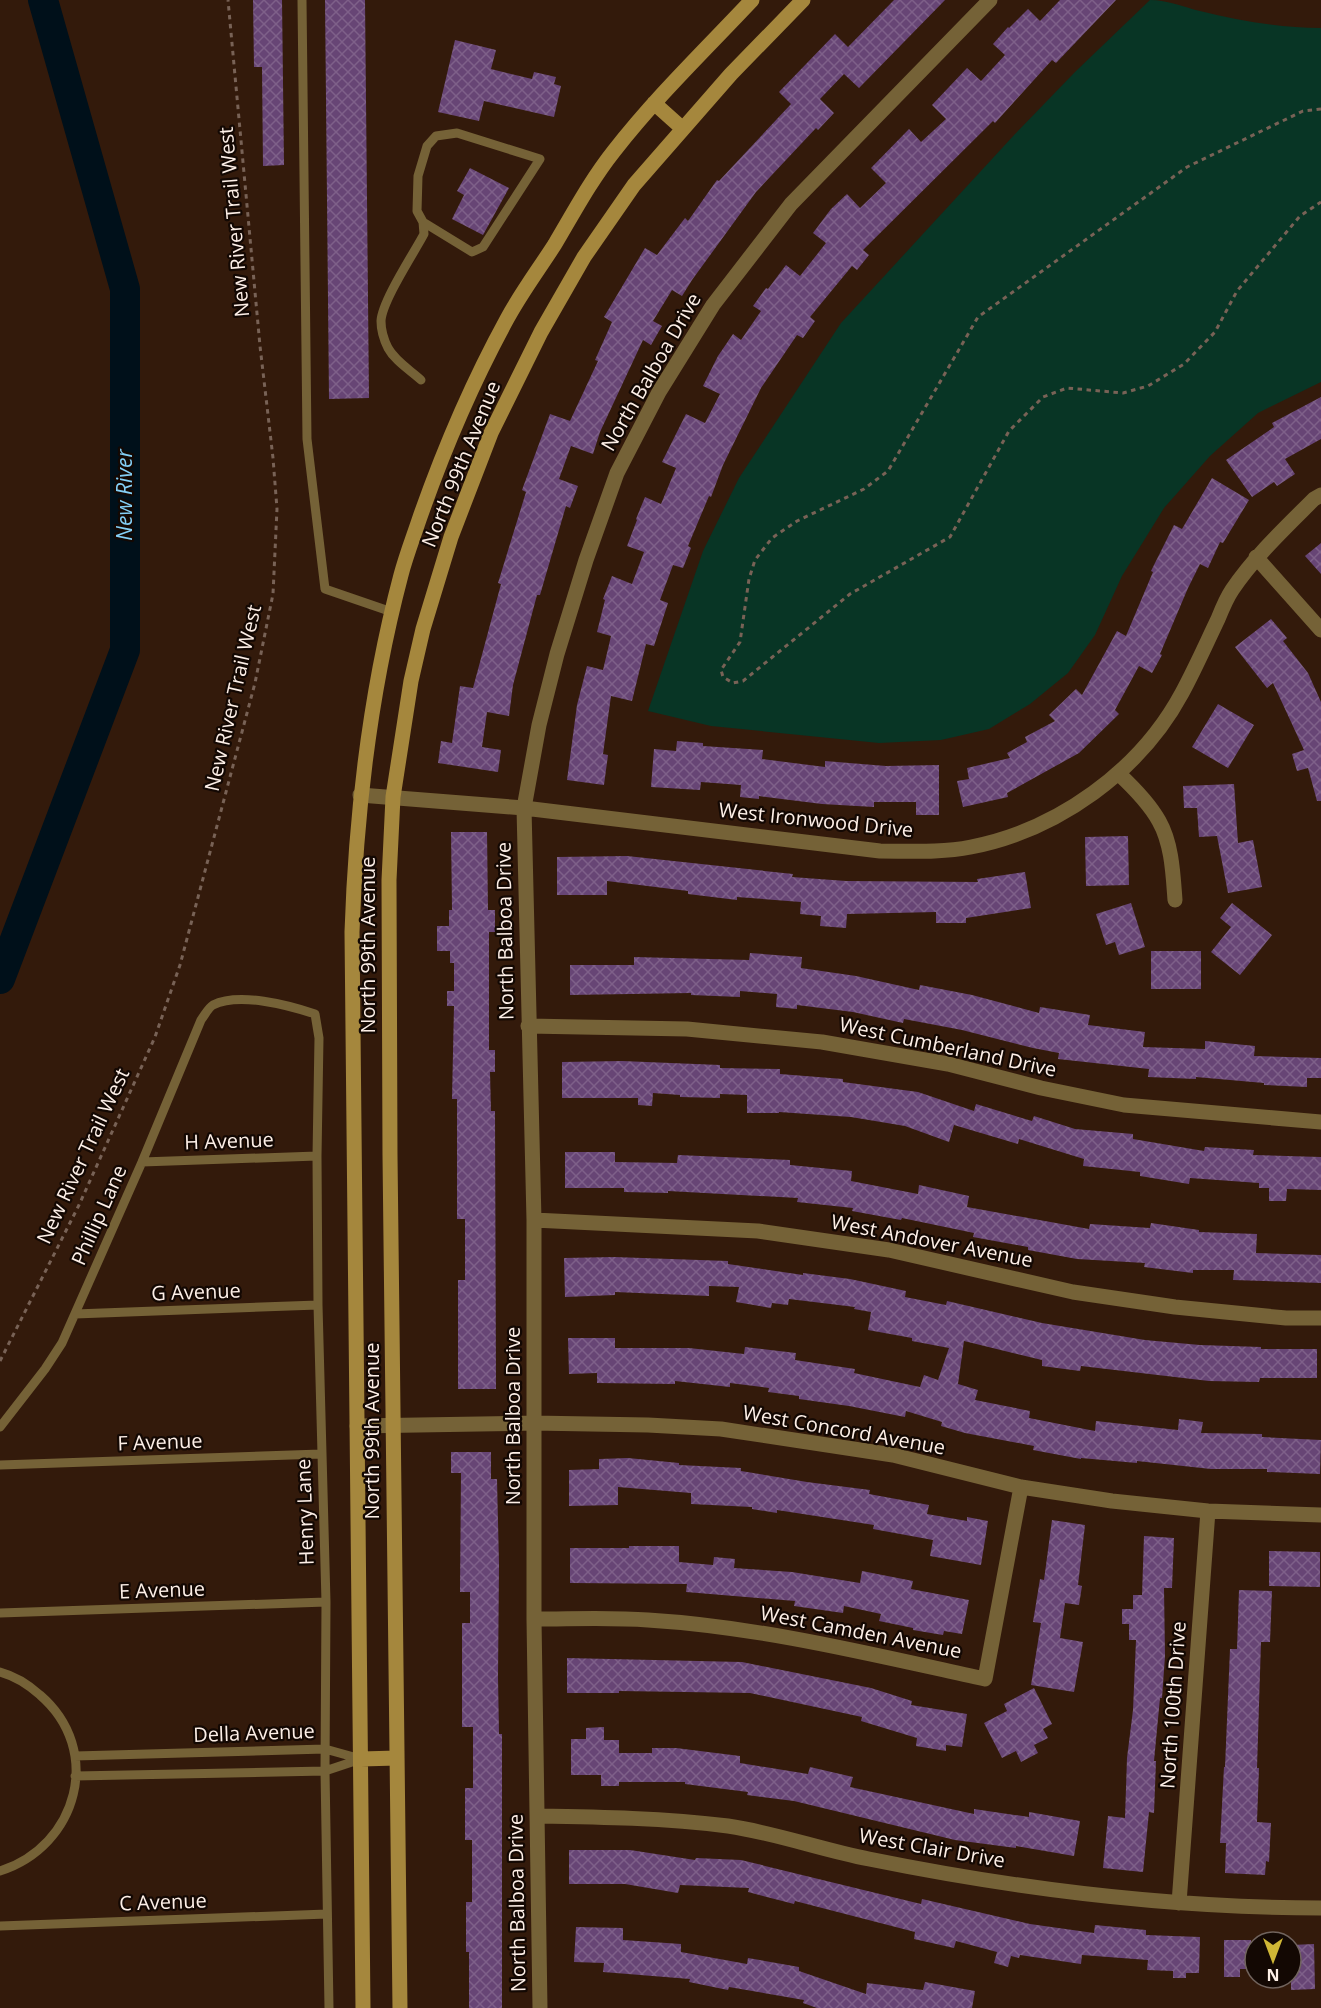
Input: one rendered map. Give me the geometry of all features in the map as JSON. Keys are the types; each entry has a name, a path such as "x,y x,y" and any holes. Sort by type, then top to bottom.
{"main road":[{"name":"North 99th Avenue","path":"363,2008 352,932 354,861 360,795 377,682 401,573 440,461 463,407 508,316 556,243 592,181 613,152 654,103 752,0"},
{"name":"North 99th Avenue","path":"400,2008 388,960 389,861 393,796 411,681 423,629 452,537 491,433 541,332 584,257 634,185 731,75 803,0"},
{"path":"654,103 683,129"},
{"path":"361,1759 397,1758"}],"street":[{"name":"North Balboa Drive","path":"540,2008 534,1619 534,1220 524,808 539,725 557,654 616,473 659,392 713,305 791,204 990,0"},
{"name":"West Ironwood Drive","path":"360,795 524,808 880,851 930,851 971,847 1022,831 1060,814 1119,774 1154,735 1181,694 1230,592 1256,557 1314,499 1321,495"},
{"path":"1256,557 1321,630"},
{"path":"1119,774 1144,799 1160,823 1172,861 1175,900"},
{"name":"West Cumberland Drive","path":"528,1026 687,1029 822,1042 948,1064 1041,1088 1124,1105 1321,1122"},
{"name":"West Andover Avenue","path":"534,1220 758,1231 889,1250 1084,1294 1175,1307 1286,1318 1321,1318"},
{"name":"West Concord Avenue","path":"357,1426 533,1422 721,1429 893,1455 1021,1487 1112,1501 1208,1511 1321,1515"},
{"name":"West Camden Avenue","path":"534,1619 647,1619 722,1627 801,1640 985,1678 1021,1487"},
{"name":"North 100th Drive","path":"1179,1903 1208,1511"},
{"name":"West Clair Drive","path":"537,1816 668,1820 729,1827 785,1837 879,1861 1033,1887 1179,1903 1321,1908"}],"lane":[{"path":"302,0 307,439 325,589 392,612"},
{"path":"421,380 389,349 381,320 386,304 424,234 423,222 417,211 418,176 427,146 436,136 458,133 540,159 483,247 472,252 423,222"},
{"name":"Phillip Lane","path":"0,1427 62,1343 142,1162 201,1020 211,1006 226,1001 250,1000 298,1008 315,1014"},
{"name":"Henry Lane","path":"315,1014 319,1038 318,1305 326,1602 325,1771 329,2008"},
{"name":"H Avenue","path":"142,1162 317,1156"},
{"name":"G Avenue","path":"75,1314 318,1305"},
{"name":"F Avenue","path":"0,1465 321,1454"},
{"name":"E Avenue","path":"0,1613 326,1602"},
{"path":"0,1672 29,1685 51,1704 66,1729 75,1756 72,1801 63,1821 50,1840 34,1855 15,1866 0,1871"},
{"name":"Della Avenue","path":"75,1756 325,1749 361,1759"},
{"name":"Della Avenue","path":"75,1776 325,1771 361,1759"},
{"name":"C Avenue","path":"0,1926 327,1914"}],"path":[{"name":"New River Trail West","path":"0,1361 79,1205 155,1037 180,965 249,706 273,594 277,520 273,458 260,346 228,0"},
{"path":"1321,109 1303,111 1187,167 978,317 888,471 864,489 797,521 772,538 755,560 749,579 740,642 721,669 723,677 733,683 743,681 850,594 950,537 1009,431 1042,397 1067,388 1123,393 1148,386 1184,364 1215,332 1237,291 1300,216 1321,202"}],"green space":[{"path":"1150,0 1169,2 1215,15 1260,23 1321,28 1321,382 1258,413 1210,456 1164,508 1122,576 1095,635 1068,673 1030,704 989,729 941,740 879,743 711,726 648,711 703,551 739,478 841,323 1015,134"}],"building":[{"path":"253,0 282,0 284,165 263,166 262,67 254,67"},
{"path":"325,0 365,0 369,398 329,399"},
{"path":"894,0 945,0 859,88 844,74 820,99 834,113 818,130 816,128 756,192 682,296 672,290 653,321 662,326 651,345 643,340 600,432 593,454 571,446 559,479 578,486 570,508 566,506 540,595 537,595 513,685 509,716 487,712 482,747 501,750 498,772 438,763 441,741 452,743 460,686 473,688 501,584 498,583 526,492 522,490 550,414 570,421 598,361 595,360 612,322 604,317 645,248 657,255 685,218 688,221 717,180 719,181 791,104 779,92 835,34 848,47"},
{"path":"1060,0 1116,0 1056,63 1052,60 995,123 993,121 863,250 869,255 857,270 852,266 810,317 815,321 803,338 797,335 761,388 723,465 688,546 691,548 683,568 673,565 660,600 668,603 654,646 646,644 632,701 611,696 603,754 608,755 604,785 567,780 577,705 587,666 603,670 611,636 597,632 605,600 603,599 612,576 632,584 644,552 627,546 636,519 645,497 661,504 676,468 662,462 686,414 705,423 720,394 703,386 718,356 733,334 741,340 761,311 753,306 786,265 800,276 826,243 813,233 831,209 847,194 860,208 886,183 871,168 909,129 921,142 946,119 932,105 967,68 981,81 1005,55 993,44 1008,27 1028,9 1040,21"},
{"path":"455,40 496,50 491,69 532,79 534,72 556,77 554,84 561,86 554,117 484,101 479,121 438,112"},
{"path":"470,168 509,188 483,235 452,219 464,195 457,191"},
{"path":"1321,397 1321,439 1285,459 1295,474 1277,486 1274,482 1252,497 1226,460 1274,427 1272,423"},
{"path":"1212,478 1249,500 1223,543 1220,542 1208,568 1200,564 1160,654 1162,655 1152,673 1139,666 1115,710 1119,714 1079,753 1007,793 1008,797 963,807 957,781 969,779 967,768 1010,758 1007,753 1027,742 1025,737 1055,721 1049,715 1076,689 1082,695 1117,631 1126,636 1153,572 1151,571 1174,525 1182,529"},
{"path":"1321,543 1321,574 1305,556"},
{"path":"1271,619 1287,638 1283,641 1308,673 1321,702 1321,801 1317,801 1308,768 1297,771 1292,754 1304,750 1273,683 1267,688 1235,647"},
{"path":"1218,704 1254,725 1228,768 1192,747"},
{"path":"677,741 703,743 703,746 763,750 762,759 825,767 825,761 886,766 939,765 939,815 916,815 916,802 874,802 874,807 822,804 759,796 759,799 740,797 741,785 701,782 700,790 651,787 654,749 676,751"},
{"path":"1234,784 1238,843 1253,840 1262,887 1228,893 1217,836 1199,837 1197,808 1184,808 1183,786"},
{"path":"451,832 487,832 488,910 495,910 495,932 489,932 489,1050 495,1050 495,1072 490,1072 491,1111 495,1111 496,1389 458,1389 458,1280 465,1280 465,1219 457,1219 457,1099 452,1099 454,1006 447,1006 447,991 454,991 454,963 450,963 450,951 437,951 437,926 449,926 449,910 452,910"},
{"path":"1128,836 1129,885 1086,886 1085,837"},
{"path":"627,856 793,874 792,877 846,881 978,882 977,879 1025,872 1031,908 966,918 966,923 936,923 936,912 847,914 846,928 820,926 821,916 800,914 801,902 737,897 737,900 688,894 688,891 607,881 607,895 557,895 557,857"},
{"path":"1131,903 1145,947 1119,955 1115,942 1106,945 1096,914"},
{"path":"1232,903 1272,935 1240,975 1211,952 1231,927 1220,918"},
{"path":"1151,951 1201,951 1201,989 1151,989"},
{"path":"750,953 802,957 801,968 856,976 919,990 920,985 972,995 1039,1013 1040,1007 1090,1015 1088,1025 1145,1032 1143,1047 1205,1049 1205,1041 1255,1046 1254,1056 1321,1058 1321,1078 1307,1078 1307,1087 1264,1085 1264,1083 1196,1077 1196,1079 1148,1077 1149,1069 1058,1059 1059,1053 904,1019 903,1023 853,1012 797,1005 797,1009 776,1007 777,994 740,991 740,997 691,995 691,993 570,995 570,965 634,965 634,957 749,960"},
{"path":"622,1061 720,1065 720,1068 780,1069 780,1074 843,1079 843,1082 918,1092 974,1111 976,1104 1032,1121 1034,1116 1075,1129 1133,1134 1133,1139 1204,1151 1205,1147 1254,1150 1253,1155 1321,1157 1321,1190 1287,1189 1286,1201 1269,1201 1269,1188 1259,1188 1259,1183 1190,1178 1189,1184 1140,1176 1140,1172 1083,1166 1084,1159 1019,1139 1018,1144 954,1125 949,1142 905,1126 851,1117 779,1112 747,1113 747,1095 720,1094 720,1098 680,1097 680,1095 653,1093 652,1106 638,1105 638,1098 562,1098 562,1062"},
{"path":"565,1152 615,1152 615,1162 677,1163 678,1155 790,1160 790,1165 852,1171 851,1181 918,1194 919,1185 969,1196 967,1207 1089,1229 1090,1224 1150,1228 1151,1223 1199,1230 1199,1232 1257,1234 1256,1253 1321,1255 1321,1283 1233,1280 1234,1270 1193,1270 1193,1273 1144,1267 1145,1263 1077,1259 973,1237 974,1233 902,1218 901,1220 852,1211 853,1208 797,1202 798,1198 668,1191 668,1193 624,1192 624,1188 565,1188"},
{"path":"614,1257 728,1261 728,1264 850,1279 906,1291 905,1297 946,1305 947,1301 1042,1323 1145,1340 1261,1347 1261,1349 1317,1349 1317,1378 1260,1378 1259,1382 1209,1381 1081,1366 1080,1371 1042,1366 1042,1360 964,1341 958,1384 978,1390 975,1400 1030,1411 1029,1418 1095,1431 1096,1421 1178,1430 1179,1419 1203,1422 1201,1433 1262,1434 1262,1437 1321,1440 1320,1474 1267,1472 1267,1469 1211,1469 1137,1461 1137,1463 1081,1459 1033,1450 1034,1446 965,1433 941,1426 942,1422 906,1411 905,1417 799,1399 799,1396 768,1392 769,1388 730,1383 730,1387 675,1381 675,1384 597,1383 597,1373 569,1374 568,1338 615,1338 615,1348 689,1348 744,1354 745,1347 796,1353 795,1360 855,1369 854,1373 920,1387 924,1375 938,1380 949,1348 868,1330 871,1312 854,1309 855,1307 789,1299 788,1305 772,1303 771,1308 736,1302 739,1287 709,1286 709,1296 615,1292 615,1295 565,1297 564,1258"},
{"path":"451,1452 491,1452 491,1479 497,1479 499,1734 502,1734 502,2008 469,2008 466,1902 472,1902 472,1840 465,1840 465,1788 473,1788 473,1727 462,1727 462,1623 470,1623 470,1592 460,1592 461,1473 451,1473"},
{"path":"628,1458 679,1463 679,1465 741,1468 741,1471 870,1490 869,1494 929,1505 927,1514 967,1521 967,1517 988,1521 981,1565 930,1556 933,1540 873,1529 874,1525 777,1510 777,1513 752,1509 752,1507 691,1504 691,1493 618,1487 618,1505 569,1506 569,1470 599,1469 599,1459"},
{"path":"1052,1520 1085,1525 1078,1585 1082,1586 1079,1605 1065,1603 1060,1638 1083,1642 1074,1692 1031,1685 1041,1623 1033,1622 1040,1579 1044,1580"},
{"path":"1144,1536 1174,1538 1172,1588 1164,1588 1165,1656 1154,1761 1156,1761 1154,1813 1149,1812 1143,1872 1103,1868 1108,1816 1125,1818 1136,1640 1129,1640 1129,1624 1122,1624 1122,1609 1133,1609 1133,1595 1142,1595"},
{"path":"629,1546 679,1546 679,1562 713,1565 714,1557 735,1559 734,1568 792,1572 860,1583 862,1571 913,1581 911,1589 969,1600 962,1634 944,1631 943,1635 913,1630 913,1628 879,1621 881,1614 844,1606 843,1613 794,1606 795,1601 686,1592 687,1584 570,1583 570,1548 629,1548"},
{"path":"1269,1551 1320,1552 1320,1587 1269,1586"},
{"path":"1239,1590 1272,1591 1270,1642 1261,1642 1257,1768 1259,1768 1257,1822 1271,1823 1269,1862 1266,1861 1265,1875 1225,1873 1226,1843 1220,1843 1230,1649 1237,1649"},
{"path":"567,1658 742,1662 871,1688 912,1701 911,1705 967,1714 962,1747 946,1745 946,1751 916,1746 917,1738 861,1721 862,1717 750,1693 619,1691 619,1693 567,1693"},
{"path":"1034,1688 1052,1724 1043,1729 1048,1738 1034,1745 1038,1753 1021,1762 1016,1751 1002,1758 984,1723 1007,1711 1004,1704"},
{"path":"604,1727 604,1740 619,1740 619,1753 652,1753 652,1748 676,1748 740,1756 740,1763 808,1774 810,1767 853,1777 850,1787 974,1814 974,1809 1029,1817 1029,1812 1080,1821 1074,1856 1016,1846 1016,1848 955,1840 794,1801 747,1795 748,1792 685,1784 685,1782 619,1782 619,1786 601,1786 601,1775 571,1775 571,1739 586,1739 586,1728"},
{"path":"569,1850 630,1850 695,1860 696,1858 741,1860 921,1904 922,1899 1030,1924 1094,1933 1095,1925 1146,1930 1146,1935 1200,1937 1199,1973 1186,1973 1186,1978 1173,1978 1173,1971 1147,1970 1148,1960 1082,1955 1081,1964 1020,1955 1019,1958 1011,1956 1008,1967 994,1963 997,1952 956,1941 954,1948 914,1939 915,1932 795,1901 794,1904 748,1892 749,1888 680,1885 678,1893 625,1884 569,1884"},
{"path":"576,1927 623,1928 623,1940 681,1944 681,1952 747,1964 748,1958 799,1967 799,1971 866,1994 867,1983 923,1990 925,1982 975,1991 972,2008 817,2008 803,2003 804,2000 729,1987 728,1990 689,1982 690,1979 603,1972 604,1963 574,1962"},
{"path":"1224,1940 1243,1940 1243,1969 1240,1969 1240,1977 1224,1977"},
{"path":"1303,1944 1314,1944 1315,1989 1303,1990"}],"waterway":[{"name":"New River","path":"0,979 125,650 125,289 43,0"}]}
